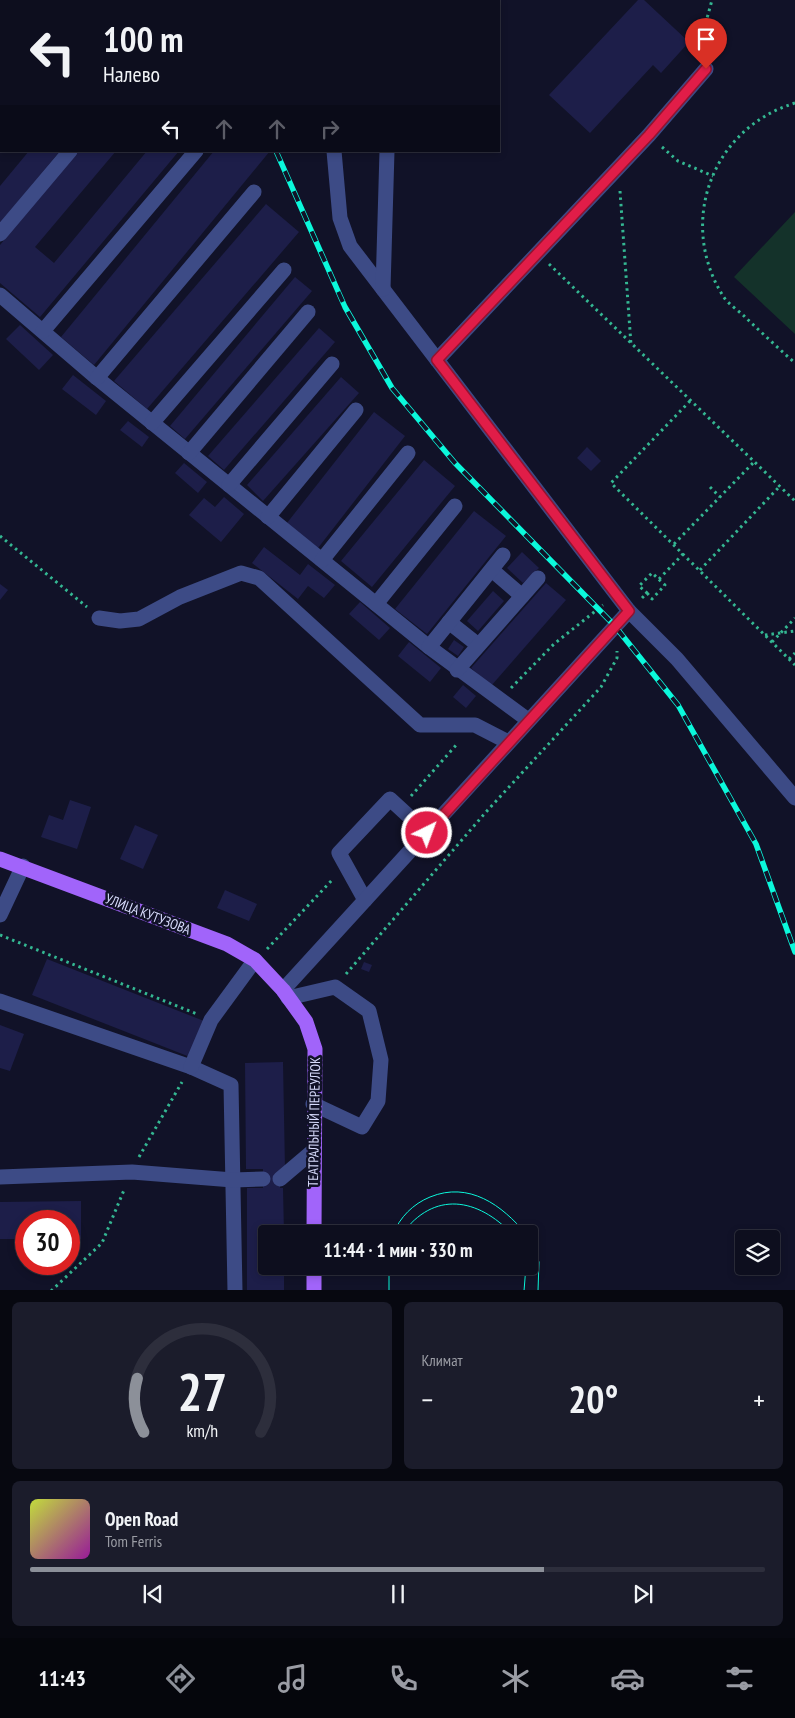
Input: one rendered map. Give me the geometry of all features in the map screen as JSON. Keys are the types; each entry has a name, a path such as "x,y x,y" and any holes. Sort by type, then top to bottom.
{"main road":[{"name":"УЛИЦА КУТУЗОВА","path":"0,859 24,866 227,944 255,960 285,994"},
{"name":"ТЕАТРАЛЬНЫЙ ПЕРЕУЛОК","path":"285,994 306,1022 315,1049 313,1104 314,1225"},
{"path":"314,1275 314,1290"}],"street":[{"path":"437,360 649,135 706,69"},
{"path":"0,234 69,152"},
{"path":"43,331 195,152"},
{"path":"334,152 340,218 350,246 616,597 677,659 795,798"},
{"path":"383,288 387,152"},
{"path":"97,378 254,192"},
{"path":"152,423 284,270"},
{"path":"0,295 97,378 268,518 457,670 528,720"},
{"path":"189,452 308,312"},
{"path":"229,485 332,364"},
{"path":"268,518 356,410"},
{"path":"322,560 408,453"},
{"path":"376,604 455,506"},
{"path":"429,647 503,555"},
{"path":"492,570 522,596"},
{"path":"99,618 120,621 139,619 180,597 241,573 251,574 259,578 304,617 420,725 474,725 508,742"},
{"path":"457,670 538,578"},
{"path":"285,994 365,900 629,611"},
{"path":"449,622 478,645"},
{"path":"365,900 345,867 339,853 345,846 390,800 427,833"},
{"path":"0,915 24,866"},
{"path":"191,1066 211,1020 255,960"},
{"path":"285,994 334,987 369,1011 381,1060 378,1101 362,1127 313,1104"},
{"path":"0,1001 191,1066 231,1085 235,1290"},
{"path":"280,1179 313,1151"},
{"path":"0,1176 132,1172 233,1180 263,1179"}],"path":[{"path":"706,69 696,60 712,0"},
{"path":"795,103 767,113 742,133 722,155 713,176 704,207 702,234 707,266 724,298 795,363"},
{"path":"659,144 678,162 713,176"},
{"path":"618,166 631,345"},
{"path":"537,253 795,502"},
{"path":"690,401 611,483 684,553 795,665"},
{"path":"674,544 754,462"},
{"path":"700,570 780,486"},
{"path":"710,487 720,497"},
{"path":"0,536 99,618"},
{"path":"658,579 684,553"},
{"path":"652,572 658,579 665,585 652,599 639,586 652,572"},
{"path":"629,611 646,593"},
{"path":"500,699 554,644 598,608 616,597"},
{"path":"772,642 795,618"},
{"path":"765,635 795,631"},
{"path":"334,987 486,812 601,687 617,658 616,648"},
{"path":"789,659 795,653"},
{"path":"400,808 474,725"},
{"path":"255,960 345,867"},
{"path":"0,935 211,1020"}],"green space":[{"path":"795,212 795,334 734,277"}],"building":[{"path":"638,0 644,0 689,42 661,73 653,65 590,133 549,95"},
{"path":"28,152 59,152 0,223 0,186"},
{"path":"77,152 115,152 35,247 54,263 146,152 178,152 40,317 0,283 0,245"},
{"path":"213,152 269,152 94,365 61,337"},
{"path":"266,204 299,232 147,409 114,381"},
{"path":"295,277 312,291 185,439 170,426"},
{"path":"20,325 53,355 39,370 6,339"},
{"path":"319,328 335,342 224,470 208,456"},
{"path":"73,375 106,401 96,415 62,389"},
{"path":"341,377 359,393 263,501 247,485"},
{"path":"374,412 405,436 318,548 287,523"},
{"path":"128,421 149,437 142,447 120,430"},
{"path":"587,447 601,461 591,471 577,458"},
{"path":"424,460 455,486 372,587 341,561"},
{"path":"184,463 207,482 198,493 175,473"},
{"path":"224,497 244,514 221,542 189,515 204,498 215,507"},
{"path":"474,511 506,536 427,634 395,609"},
{"path":"264,547 300,575 308,564 335,585 324,598 308,586 298,599 252,563"},
{"path":"522,552 539,568 523,583 507,568"},
{"path":"546,583 566,600 491,686 471,668"},
{"path":"0,584 8,590 0,600"},
{"path":"493,591 504,601 478,631 467,621"},
{"path":"360,602 390,628 379,640 349,614"},
{"path":"454,640 464,647 458,656 448,649"},
{"path":"409,642 441,668 430,682 398,656"},
{"path":"463,685 476,696 466,708 453,697"},
{"path":"70,800 91,807 77,849 41,837 49,815 63,820"},
{"path":"135,825 158,835 143,869 120,859"},
{"path":"225,890 257,904 249,921 217,908"},
{"path":"47,959 204,1021 190,1057 32,995"},
{"path":"364,962 372,965 369,972 361,969"},
{"path":"0,1025 24,1034 10,1071 0,1068"},
{"path":"283,1062 285,1169 280,1169 280,1188 283,1188 284,1225 258,1225 258,1275 284,1275 284,1290 247,1290 247,1188 263,1188 263,1169 246,1169 245,1063"},
{"path":"81,1201 81,1239 80,1210 15,1210 15,1239 0,1239 0,1202"}],"tram line":[{"path":"398,1225 403,1217 418,1203 444,1193 458,1192 484,1199 495,1205 519,1225"},
{"path":"410,1225 428,1210 442,1205 456,1204 471,1207 485,1213 502,1225"},
{"path":"538,1260 538,1290"},
{"path":"389,1275 389,1290"},
{"path":"524,1290 525,1275"}],"railway":[{"path":"276,152 345,307 392,388 455,463 614,625 678,705 756,844 795,952"}],"route":[{"path":"427,833 614,625 629,611 616,597 437,360 649,135 706,69"}]}
